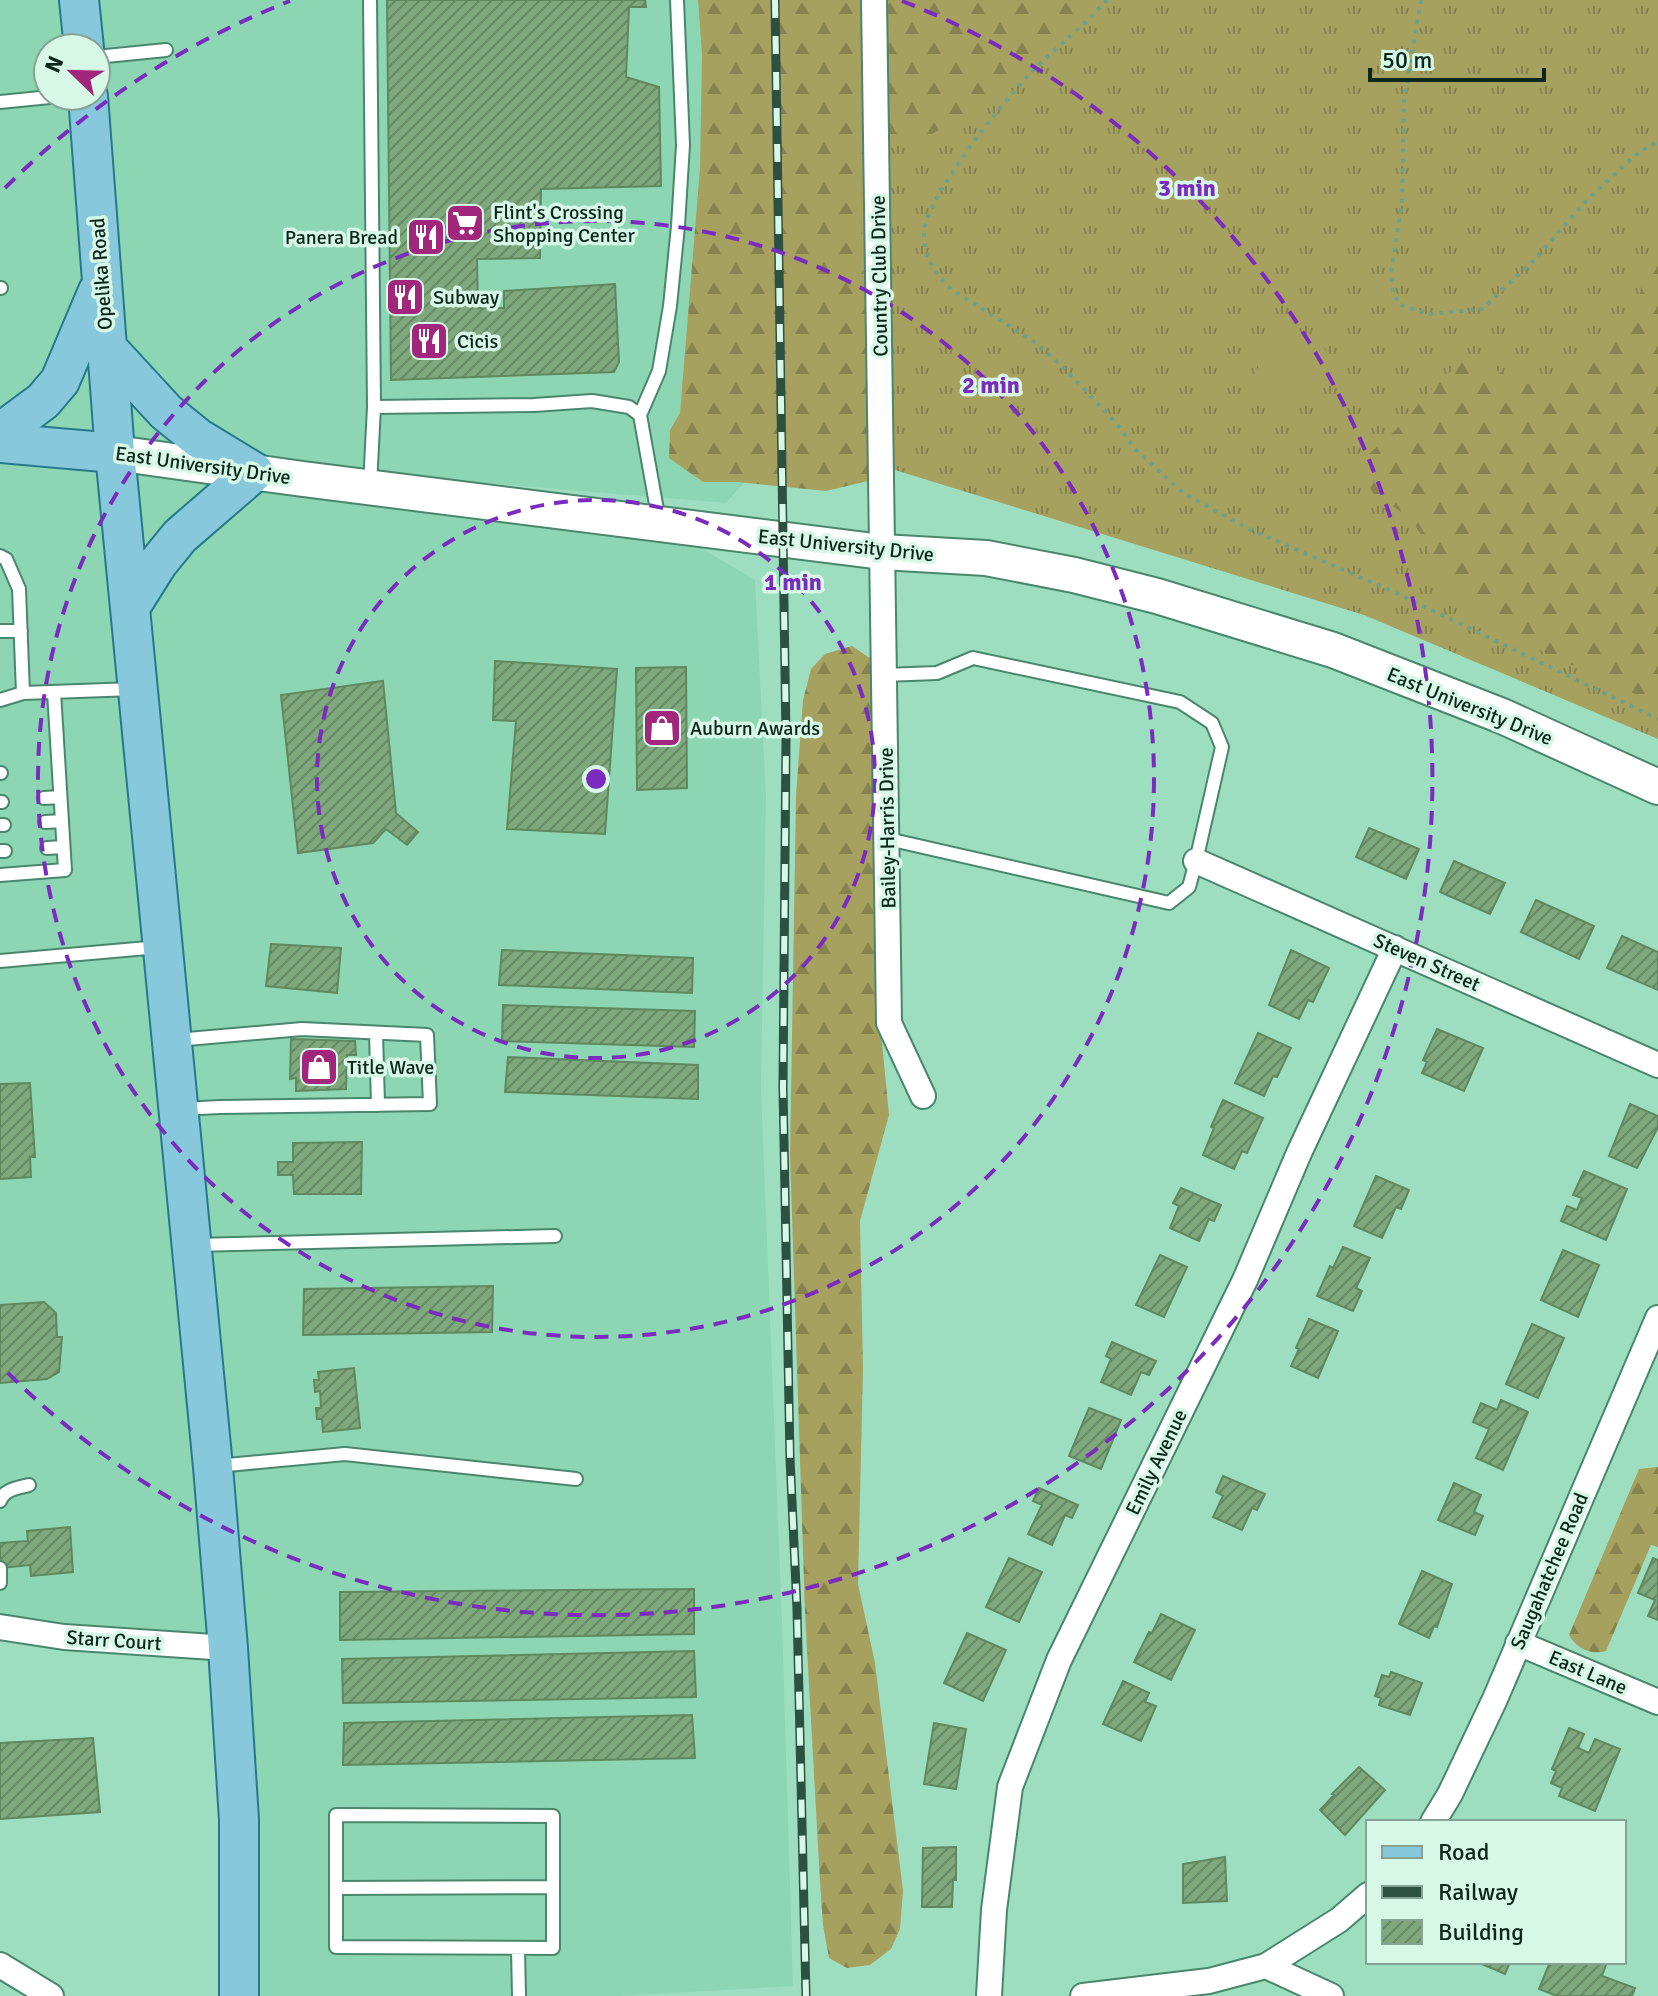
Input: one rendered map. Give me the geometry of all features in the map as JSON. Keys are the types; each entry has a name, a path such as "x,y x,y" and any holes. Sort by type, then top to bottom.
{"main road":[{"path":"79,0 82,32"},
{"name":"Opelika Road","path":"89,112 115,453 228,1648 239,1820 239,1996"},
{"path":"0,433 43,401 60,381 102,281"},
{"path":"107,348 166,412 198,438 254,472 180,536 158,563 131,606"},
{"name":"East University Drive","path":"0,443 115,453 882,552 986,558 1074,575 1157,596 1333,650 1502,716 1658,787"}],"street":[{"name":"Country Club Drive","path":"874,0 882,552"},
{"name":"Bailey-Harris Drive","path":"882,552 889,1023 923,1096"},
{"name":"Steven Street","path":"1196,861 1658,1065"},
{"name":"Emily Avenue","path":"989,1996 994,1910 1010,1787 1059,1660 1245,1280 1299,1153 1395,948"},
{"name":"Saugahatchee Road","path":"1434,1820 1456,1783 1658,1318"},
{"name":"Starr Court","path":"0,1627 64,1637 228,1648"},
{"name":"East Lane","path":"1518,1643 1658,1702"},
{"path":"1083,1996 1209,1981 1266,1966 1339,1920 1366,1897"},
{"path":"0,1965 51,1996"},
{"path":"1266,1966 1331,1996"}],"lane":[{"path":"370,0 374,407 370,487"},
{"path":"659,523 640,415 659,371 670,306 678,226 683,145 677,0"},
{"path":"112,55 166,50"},
{"path":"0,102 32,99"},
{"path":"374,407 520,406 592,401 629,407 640,415"},
{"path":"0,556 6,559 19,589 23,693"},
{"path":"0,631 21,631"},
{"path":"884,675 937,673 973,658 1180,702 1212,723 1222,747 1189,887 1169,903 888,839"},
{"path":"0,700 23,693 137,689"},
{"path":"0,875 65,870 54,692"},
{"path":"43,746 57,745"},
{"path":"43,770 59,769"},
{"path":"44,798 60,797"},
{"path":"45,822 62,821"},
{"path":"47,848 63,847"},
{"path":"0,961 162,947"},
{"path":"171,1040 302,1029 427,1035 430,1104 178,1110"},
{"path":"376,1033 378,1105"},
{"path":"191,1245 555,1236"},
{"path":"213,1467 345,1454 576,1479"},
{"path":"0,1501 10,1490 29,1485"},
{"path":"0,1568 0,1583"},
{"path":"336,1815 553,1816 553,1948 336,1947 336,1888 336,1815"},
{"path":"336,1888 553,1887"},
{"path":"518,1948 519,1996"}],"path":[{"path":"1107,0 1026,78 946,180 929,209 924,229 926,258 941,280 1033,341 1064,368 1117,424 1134,448 1183,493 1251,530 1394,592 1658,719"},
{"path":"1421,0 1404,100 1402,203 1391,273 1393,293 1400,305 1429,314 1482,309 1535,259 1590,197 1640,151 1658,142"}],"shaded area":[{"path":"0,0 748,0 756,469 726,503 135,454 659,523 755,580 766,796 761,1088 793,1986 619,1996 239,1996 228,1648 0,1627"}],"green space":[{"path":"698,0 1089,0 966,117 915,142 888,137 866,156 861,187 872,394 868,481 826,491 738,482 703,482 669,458 670,430 680,413 700,168 702,54"},
{"path":"830,0 1658,0 1658,739 1364,615 840,453"},
{"path":"1658,239 1658,705 1525,643 1462,596 1433,561 1424,539 1409,517 1374,494 1361,475 1370,453 1402,424 1433,387 1462,362 1483,363 1524,384 1552,382 1588,351 1614,343 1638,311 1644,261"},
{"path":"1286,329 1311,336 1324,347 1328,362 1325,378 1316,393 1289,410 1275,409 1264,402 1257,392 1255,381 1262,357"},
{"path":"852,646 874,661 882,1042 889,1115 860,1221 863,1368 858,1584 875,1663 903,1891 900,1929 891,1949 870,1965 847,1968 829,1958 823,1925 805,1613 790,1154 796,796 803,700 811,669 825,654"},
{"path":"1658,1467 1658,1547 1651,1545 1606,1651 1584,1650 1569,1635 1639,1469"}],"building":[{"name":"Flint's Crossing Shopping Center","path":"387,0 645,0 646,7 629,7 626,77 659,87 661,186 541,189 540,258 477,259 478,308 504,308 504,291 615,284 619,362 614,372 391,380"},
{"path":"495,661 617,669 605,834 507,829 516,721 493,720"},
{"name":"Auburn Awards","path":"686,667 687,788 637,790 636,668"},
{"path":"383,681 396,813 418,832 407,845 386,829 373,843 298,853 281,695"},
{"path":"1369,828 1419,849 1406,879 1356,857"},
{"path":"1454,861 1505,883 1490,914 1440,892"},
{"path":"1536,900 1594,926 1579,959 1521,932"},
{"path":"1622,936 1658,952 1658,990 1607,968"},
{"path":"271,944 341,948 337,993 266,986"},
{"path":"502,950 693,958 692,993 499,985"},
{"path":"1291,950 1329,968 1313,1002 1308,1000 1299,1019 1269,1005"},
{"path":"503,1005 695,1011 694,1047 502,1041"},
{"path":"1437,1029 1483,1048 1464,1091 1422,1073 1427,1062 1423,1060"},
{"path":"1258,1033 1291,1048 1264,1096 1235,1083"},
{"name":"Title Wave","path":"291,1039 355,1041 356,1055 347,1055 346,1089 296,1091 296,1078 290,1079"},
{"path":"508,1057 698,1065 698,1099 505,1092"},
{"path":"30,1083 35,1157 30,1157 31,1177 0,1179 0,1084"},
{"path":"1223,1100 1263,1118 1247,1153 1242,1151 1234,1169 1203,1155"},
{"path":"1630,1104 1658,1116 1658,1127 1637,1168 1609,1156"},
{"path":"362,1142 361,1194 294,1194 293,1175 278,1175 278,1162 293,1162 293,1143"},
{"path":"1584,1171 1627,1189 1606,1240 1561,1221 1567,1206 1577,1210 1582,1198 1573,1195"},
{"path":"1376,1176 1409,1190 1401,1209 1396,1207 1382,1238 1354,1226"},
{"path":"1181,1188 1221,1205 1214,1221 1209,1219 1199,1241 1170,1228 1179,1206 1173,1203"},
{"path":"1343,1247 1370,1258 1356,1288 1362,1291 1353,1311 1317,1296 1330,1266 1333,1268"},
{"path":"1563,1250 1599,1265 1578,1317 1541,1300"},
{"path":"1160,1255 1187,1267 1164,1317 1136,1305"},
{"path":"493,1286 492,1332 303,1335 304,1289"},
{"path":"44,1302 56,1313 57,1337 62,1337 59,1372 47,1379 0,1383 0,1305"},
{"path":"1309,1319 1338,1331 1318,1378 1291,1366"},
{"path":"1532,1324 1564,1338 1538,1398 1506,1384"},
{"path":"1112,1342 1156,1361 1149,1375 1141,1372 1131,1395 1101,1382 1111,1359 1106,1356"},
{"path":"354,1368 360,1428 323,1432 322,1419 317,1419 316,1408 321,1408 320,1391 315,1392 314,1380 319,1380 318,1372"},
{"path":"1501,1400 1528,1412 1503,1470 1476,1458 1489,1429 1473,1422 1481,1403 1497,1410"},
{"path":"1089,1408 1121,1420 1101,1469 1069,1456"},
{"path":"1223,1476 1265,1494 1257,1510 1252,1508 1242,1530 1213,1517 1223,1496 1216,1492"},
{"path":"1454,1483 1481,1495 1474,1512 1483,1516 1475,1535 1438,1520"},
{"path":"1039,1488 1078,1505 1072,1518 1065,1515 1052,1545 1028,1534 1042,1505 1033,1501"},
{"path":"70,1527 73,1572 31,1576 30,1565 0,1568 0,1543 28,1541 27,1531"},
{"path":"1009,1558 1042,1572 1019,1622 986,1607"},
{"path":"1653,1558 1658,1560 1658,1620 1648,1616 1655,1600 1638,1593"},
{"path":"1422,1571 1452,1584 1437,1627 1434,1626 1429,1638 1399,1624"},
{"path":"694,1589 694,1634 340,1640 340,1592"},
{"path":"1161,1614 1195,1630 1171,1680 1134,1662"},
{"path":"967,1633 1006,1650 983,1701 944,1683"},
{"path":"694,1651 696,1697 343,1703 342,1659"},
{"path":"1391,1672 1422,1683 1410,1715 1379,1705 1381,1698 1375,1696 1382,1675 1389,1677"},
{"path":"1123,1681 1149,1693 1145,1702 1156,1706 1141,1741 1103,1724"},
{"path":"692,1715 695,1758 343,1765 344,1723"},
{"path":"934,1723 966,1729 956,1789 924,1784"},
{"path":"1569,1728 1584,1734 1578,1748 1589,1753 1595,1739 1620,1749 1595,1811 1559,1796 1562,1788 1551,1783 1556,1771 1552,1769"},
{"path":"93,1738 100,1812 0,1819 0,1743"},
{"path":"1359,1767 1385,1790 1345,1835 1320,1810"},
{"path":"956,1847 952,1907 922,1907 923,1848"},
{"path":"1225,1857 1227,1901 1183,1903 1183,1864"},
{"path":"1482,1964 1509,1964 1505,1974"},
{"path":"1549,1964 1606,1964 1602,1976 1635,1988 1632,1996 1557,1996 1539,1989"}],"railway":[{"path":"775,0 786,739 783,1088 806,1996"}],"place":[{"name":"Flint's Crossing Shopping Center","path":"465,223"},
{"name":"Panera Bread","path":"426,237"},
{"name":"Subway","path":"405,297"},
{"name":"Cicis","path":"429,341"},
{"name":"Auburn Awards","path":"662,728"},
{"name":"Title Wave","path":"319,1067"}]}
